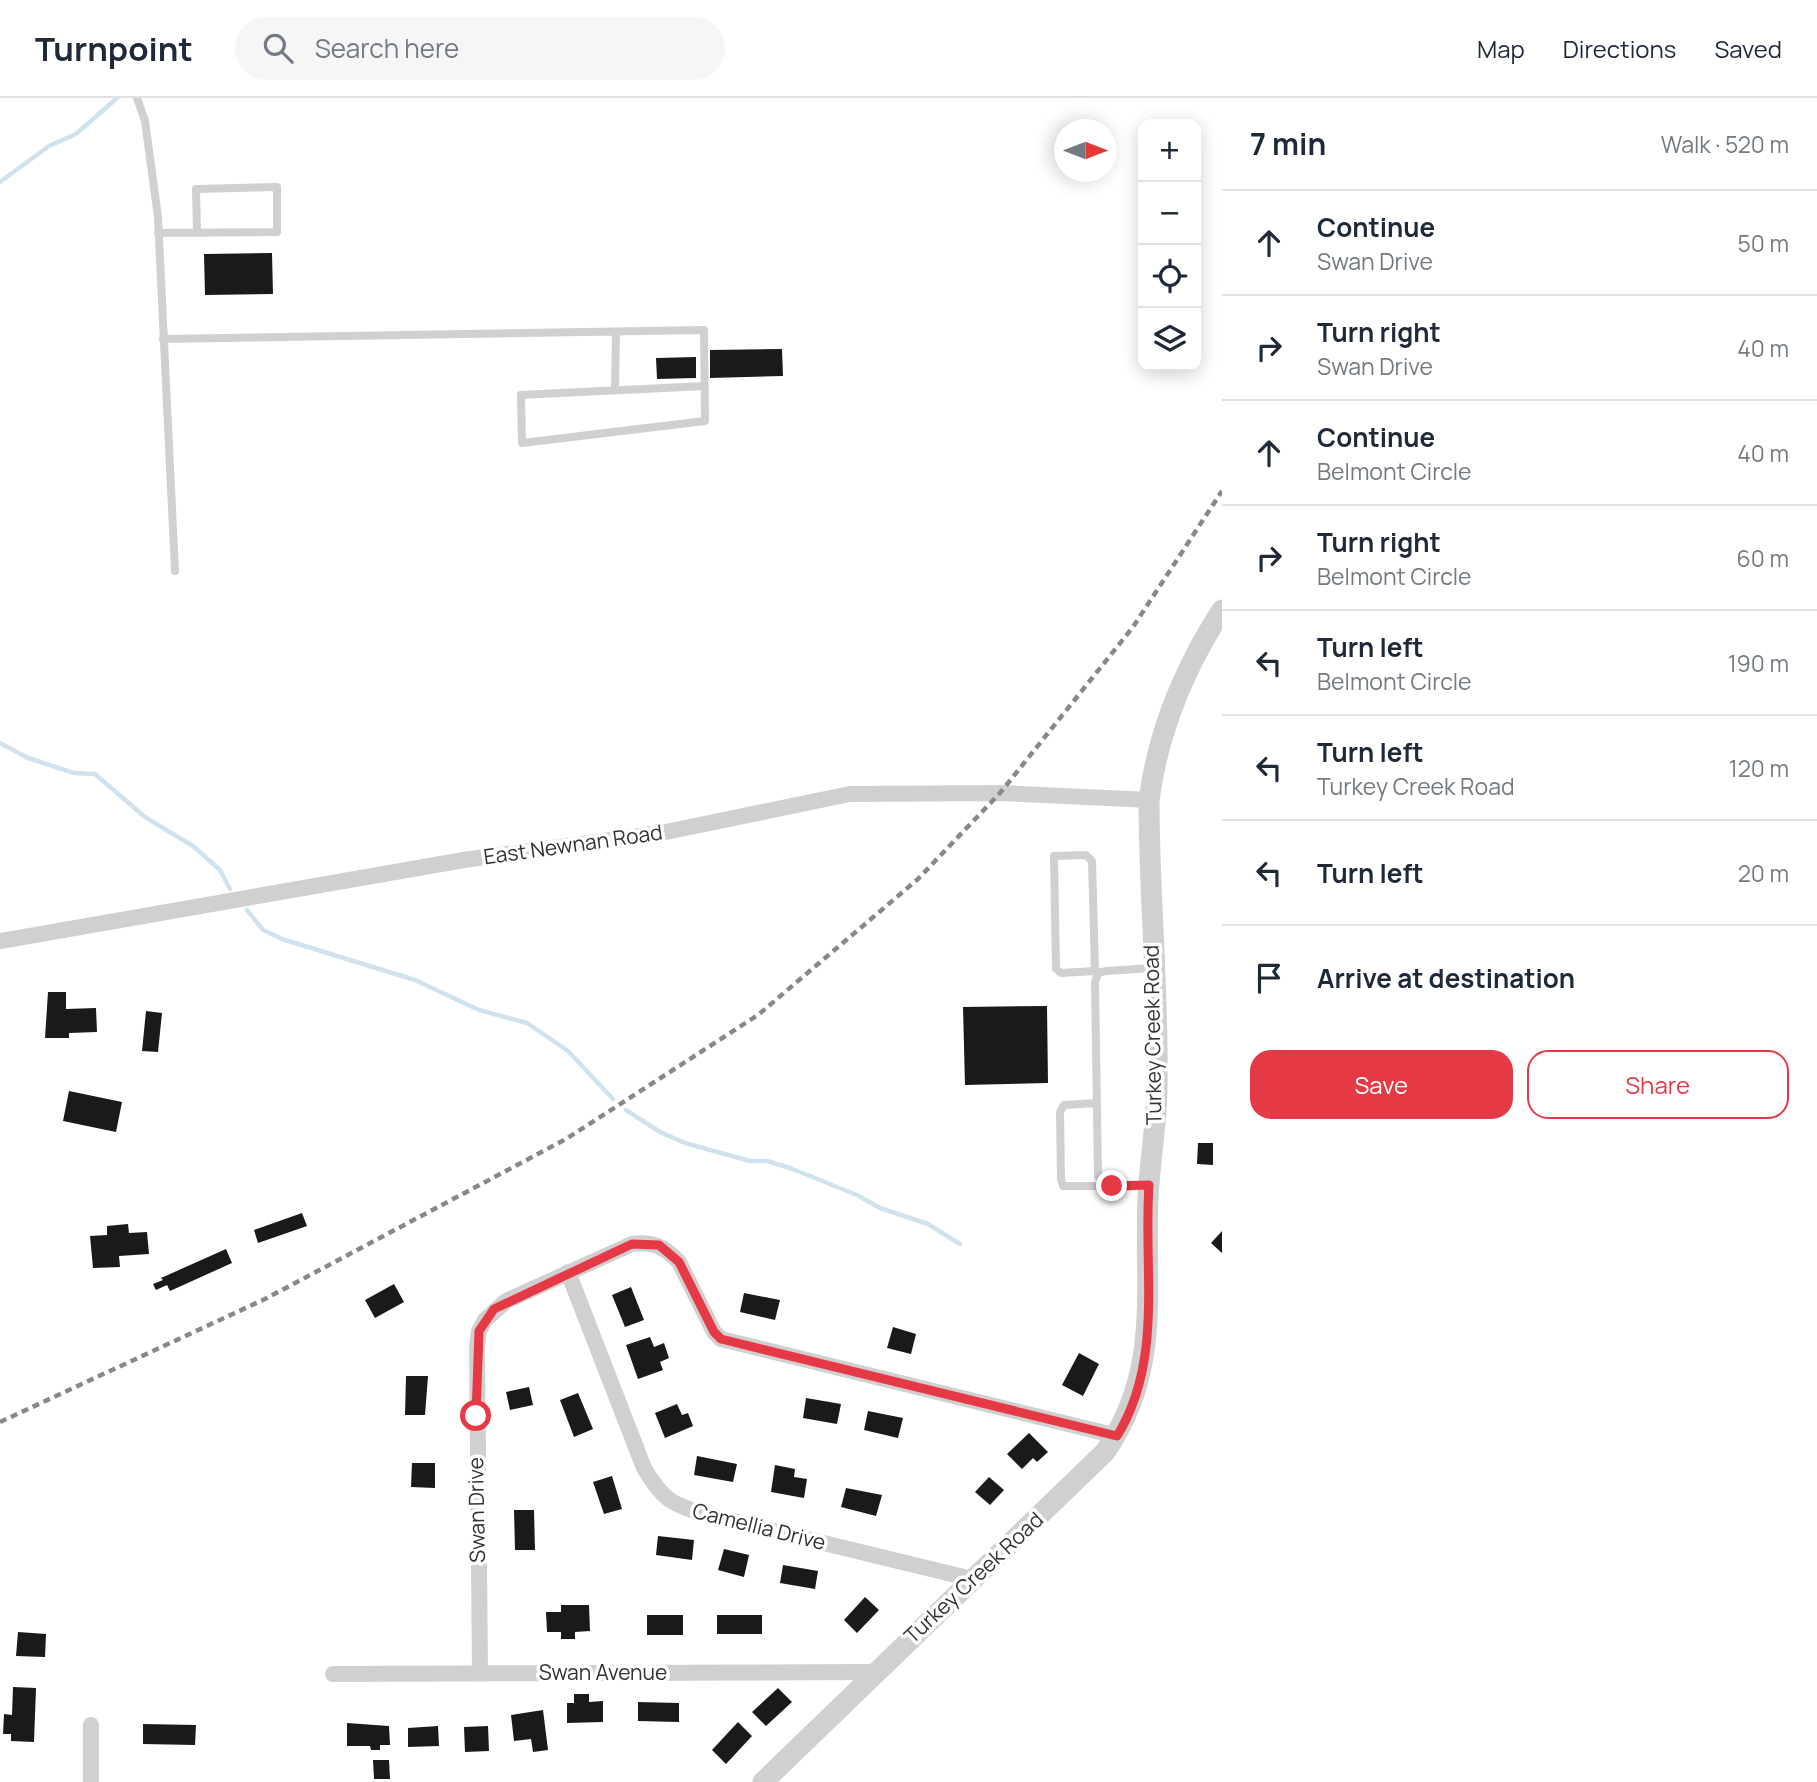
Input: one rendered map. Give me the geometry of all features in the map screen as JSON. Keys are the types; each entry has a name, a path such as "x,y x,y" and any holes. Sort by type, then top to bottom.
{"street":[{"name":"Turkey Creek Road","path":"763,1782 874,1672 1096,1461 1117,1436 1137,1387 1147,1339 1149,1185 1157,1090 1149,800 1156,755 1170,715 1188,671 1222,610"},
{"name":"East Newnan Road","path":"0,942 464,860 661,833 850,794 1000,793 1149,800"},
{"name":"Swan Drive","path":"480,1673 476,1416 479,1331 494,1309 506,1301 632,1244 659,1245 679,1262 714,1332 721,1339 1117,1436"},
{"name":"Camellia Drive","path":"568,1272 644,1468 659,1493 677,1506 697,1512 972,1579"},
{"name":"Swan Avenue","path":"333,1674 874,1672"},
{"path":"91,1725 91,1782"}],"lane":[{"path":"137,98 145,121 158,233 175,571"},
{"path":"158,233 278,232 278,187 196,189 197,232"},
{"path":"163,339 704,330 705,386 705,421 522,443 521,395 705,386"},
{"path":"615,390 616,332"},
{"path":"1112,1186 1103,1183 1098,1176 1097,972 1092,861 1086,855 1054,856 1056,969 1061,973 1097,972 1153,968"},
{"path":"1097,1103 1064,1105 1060,1112 1063,1186 1149,1185"}],"building":[{"path":"272,253 273,294 205,295 204,254"},
{"path":"782,349 783,376 710,378 710,350"},
{"path":"696,357 696,378 657,379 656,358"},
{"path":"48,992 66,992 66,1009 96,1008 97,1032 69,1033 69,1038 45,1038"},
{"path":"1047,1006 1048,1083 965,1085 963,1007"},
{"path":"146,1011 162,1013 158,1052 142,1051"},
{"path":"69,1091 122,1102 116,1132 63,1121"},
{"path":"1198,1143 1213,1143 1213,1165 1197,1164"},
{"path":"302,1213 307,1226 258,1243 254,1230"},
{"path":"128,1224 129,1233 147,1232 149,1254 119,1256 120,1267 93,1268 90,1236 107,1235 107,1226"},
{"path":"1222,1231 1222,1253 1211,1243"},
{"path":"226,1249 232,1263 170,1291 167,1285 156,1290 153,1284 163,1280 161,1278"},
{"path":"394,1284 404,1302 375,1318 365,1300"},
{"path":"631,1287 644,1320 625,1327 612,1295"},
{"path":"744,1293 780,1300 775,1320 740,1312"},
{"path":"893,1327 916,1334 911,1354 887,1348"},
{"path":"650,1337 654,1347 664,1343 669,1358 660,1362 663,1370 638,1379 626,1345"},
{"path":"1079,1353 1099,1364 1083,1396 1062,1385"},
{"path":"406,1376 428,1376 425,1415 405,1415"},
{"path":"529,1387 533,1405 510,1410 506,1392"},
{"path":"578,1393 593,1429 574,1437 560,1400"},
{"path":"806,1398 841,1404 837,1424 803,1418"},
{"path":"677,1404 682,1415 688,1413 693,1426 665,1438 655,1413"},
{"path":"868,1411 903,1418 898,1438 864,1430"},
{"path":"1029,1433 1048,1452 1037,1462 1033,1458 1022,1469 1007,1454"},
{"path":"697,1456 737,1464 733,1482 694,1475"},
{"path":"412,1463 435,1463 435,1488 411,1487"},
{"path":"775,1465 795,1469 794,1477 807,1479 804,1498 771,1492"},
{"path":"612,1476 622,1509 604,1514 593,1482"},
{"path":"989,1477 1004,1490 990,1505 975,1492"},
{"path":"846,1488 882,1495 876,1516 841,1507"},
{"path":"514,1510 534,1510 535,1550 515,1550"},
{"path":"658,1536 694,1540 692,1560 656,1555"},
{"path":"724,1549 749,1555 744,1577 718,1570"},
{"path":"783,1565 818,1571 815,1589 780,1583"},
{"path":"865,1597 879,1610 857,1633 844,1620"},
{"path":"561,1605 589,1605 590,1631 575,1632 575,1639 561,1639 561,1632 547,1632 546,1612 561,1612"},
{"path":"647,1615 683,1615 683,1635 647,1635"},
{"path":"717,1615 762,1615 762,1634 717,1634"},
{"path":"18,1632 46,1634 45,1657 16,1656"},
{"path":"13,1687 36,1688 34,1742 11,1741 11,1734 3,1734 4,1714 12,1715"},
{"path":"778,1688 792,1702 766,1726 752,1712"},
{"path":"574,1694 589,1694 589,1702 603,1701 603,1722 567,1723 567,1703 574,1703"},
{"path":"638,1702 679,1703 679,1722 638,1721"},
{"path":"543,1710 548,1750 533,1752 531,1739 514,1741 511,1715"},
{"path":"738,1722 752,1736 726,1764 712,1750"},
{"path":"347,1723 389,1726 390,1745 380,1745 380,1750 371,1750 370,1746 347,1746"},
{"path":"143,1724 196,1725 195,1745 143,1744"},
{"path":"438,1726 439,1746 408,1747 408,1728"},
{"path":"488,1726 489,1751 465,1752 464,1727"},
{"path":"373,1760 389,1760 390,1779 374,1779"}],"waterway":[{"path":"0,182 49,146 76,134 117,98"},
{"path":"0,743 28,758 74,773 95,774 145,817 193,846 220,870 230,889"},
{"path":"247,910 263,930 282,939 415,980 479,1010 527,1023 568,1051 613,1099"},
{"path":"626,1110 660,1132 685,1143 750,1161 767,1161 790,1168 857,1195 880,1208 928,1224 960,1244"}],"railway":[{"path":"0,1422 265,1299 566,1139 758,1015 918,879 1000,793 1133,627 1222,491"}],"route":[{"path":"476,1416 479,1331 494,1309 568,1272 632,1244 643,1243 659,1245 679,1262 714,1332 721,1339 1117,1436 1140,1377 1147,1339 1149,1185 1112,1186"}]}
